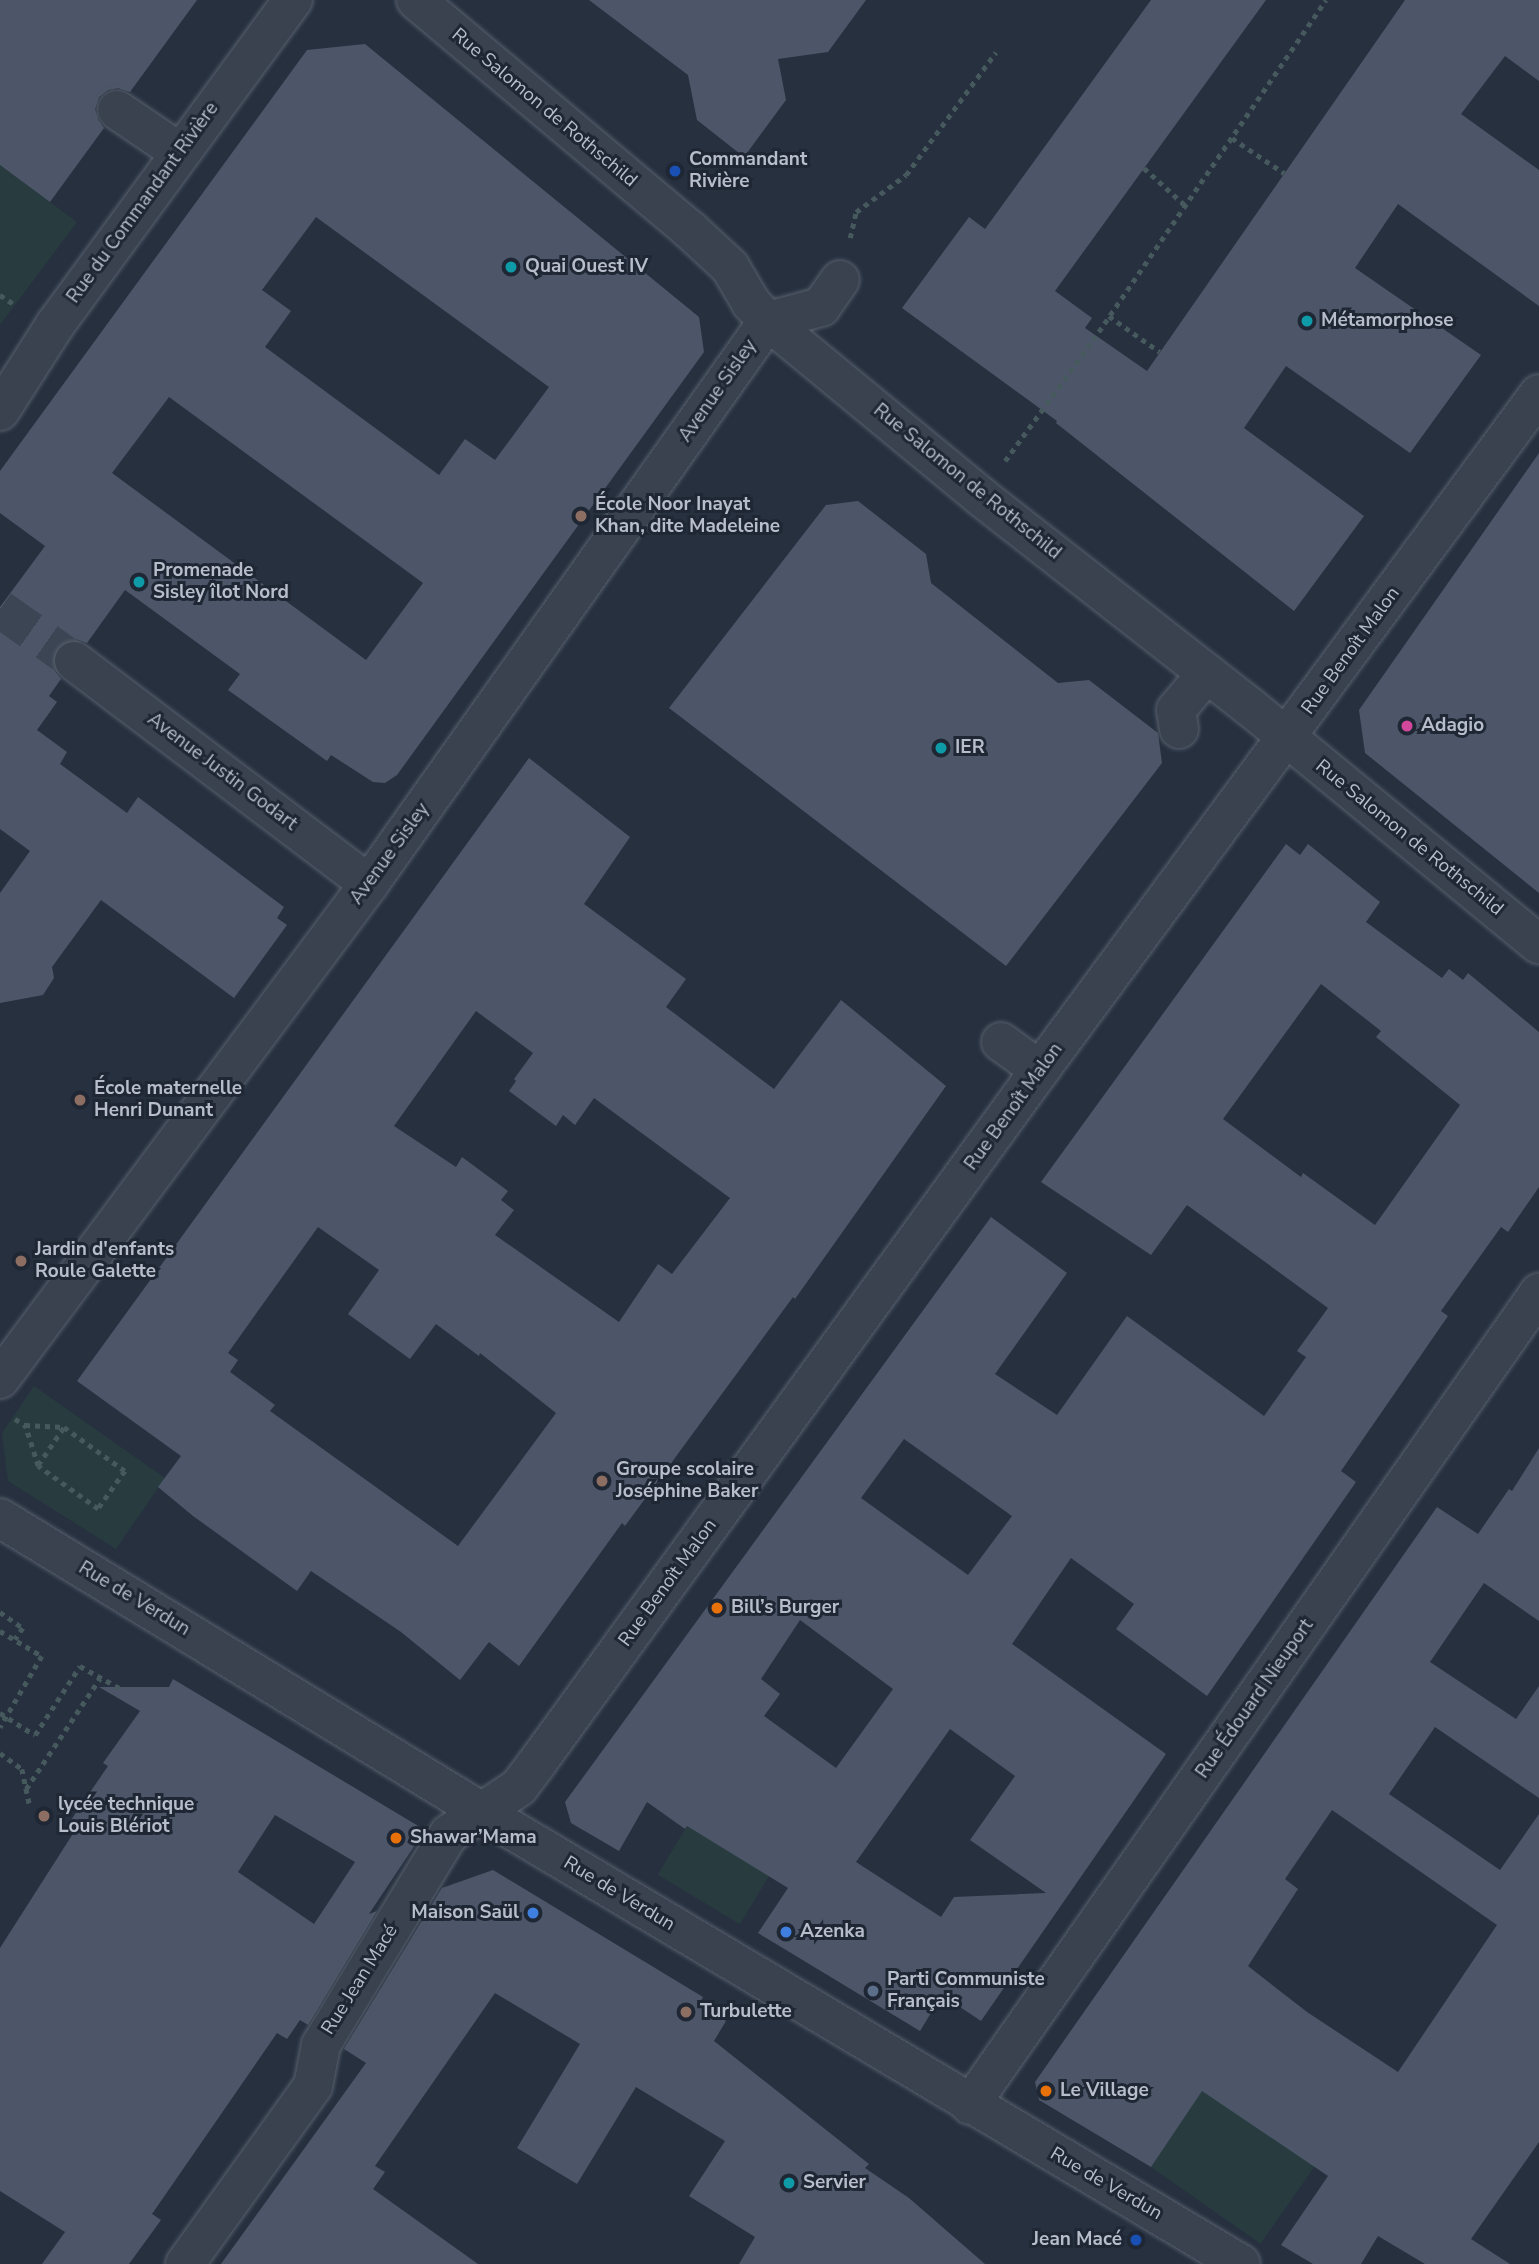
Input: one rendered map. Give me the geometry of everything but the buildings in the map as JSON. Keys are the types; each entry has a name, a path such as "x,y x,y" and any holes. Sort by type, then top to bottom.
{"street":[{"name":"Rue du Commandant Rivière","path":"0,411 55,325 179,152 293,0"},
{"name":"Rue Salomon de Rothschild","path":"416,0 689,229 730,267 751,303 768,321 980,496 1207,673 1539,944"},
{"path":"117,110 179,152"},
{"path":"768,321 821,307 840,280"},
{"name":"Avenue Sisley","path":"0,1379 369,884 768,321"},
{"name":"Rue Benoît Malon","path":"482,1812 519,1787 537,1763 1040,1070 1539,394"},
{"name":"Avenue Justin Godart","path":"74,661 369,884"},
{"path":"1179,729 1176,710 1207,673"},
{"path":"1002,1042 1040,1070"},
{"name":"Rue Édouard Nieuport","path":"970,2105 1539,1293"},
{"name":"Rue de Verdun","path":"0,1518 482,1812 1241,2264"},
{"name":"Rue Jean Macé","path":"185,2264 313,2086 321,2045 449,1834 482,1812"}],"path":[{"path":"980,496 1109,316 1326,0"},
{"path":"840,280 856,212 906,175 996,52"},
{"path":"1232,138 1284,173"},
{"path":"1143,168 1185,205"},
{"path":"0,295 15,305"},
{"path":"1109,316 1160,352"},
{"path":"25,1425 64,1427 125,1471 98,1509 38,1466 25,1425"},
{"path":"38,1466 64,1427"},
{"path":"0,1612 23,1628 15,1640"},
{"path":"0,1631 42,1656 0,1728"},
{"path":"0,1713 35,1735 80,1666 122,1690"},
{"path":"26,1789 100,1678"},
{"path":"0,1753 22,1769 30,1807"}],"green space":[{"path":"0,165 77,222 0,325"},
{"path":"34,1386 165,1478 116,1549 8,1481 2,1433"},
{"path":"687,1826 769,1875 740,1924 658,1875"},
{"path":"1207,2083 1318,2161 1260,2244 1149,2166"}],"tunnel":[{"path":"0,609 74,661"}],"place":[{"name":"Commandant Rivière","path":"675,171"},
{"name":"Quai Ouest IV","path":"511,267"},
{"name":"Métamorphose","path":"1307,321"},
{"name":"École Noor Inayat Khan, dite Madeleine","path":"581,516"},
{"name":"Promenade Sisley îlot Nord","path":"139,582"},
{"name":"Adagio","path":"1407,726"},
{"name":"IER","path":"941,748"},
{"name":"École maternelle Henri Dunant","path":"80,1100"},
{"name":"Jardin d'enfants Roule Galette","path":"21,1261"},
{"name":"Groupe scolaire Joséphine Baker","path":"602,1481"},
{"name":"Bill’s Burger","path":"717,1608"},
{"name":"lycée technique Louis Blériot","path":"44,1816"},
{"name":"Shawar’Mama","path":"396,1838"},
{"name":"Maison Saül","path":"533,1913"},
{"name":"Azenka","path":"786,1932"},
{"name":"Parti Communiste Français","path":"873,1991"},
{"name":"Turbulette","path":"686,2012"},
{"name":"Le Village","path":"1046,2091"},
{"name":"Servier","path":"789,2183"},
{"name":"Jean Macé","path":"1136,2240"}]}
